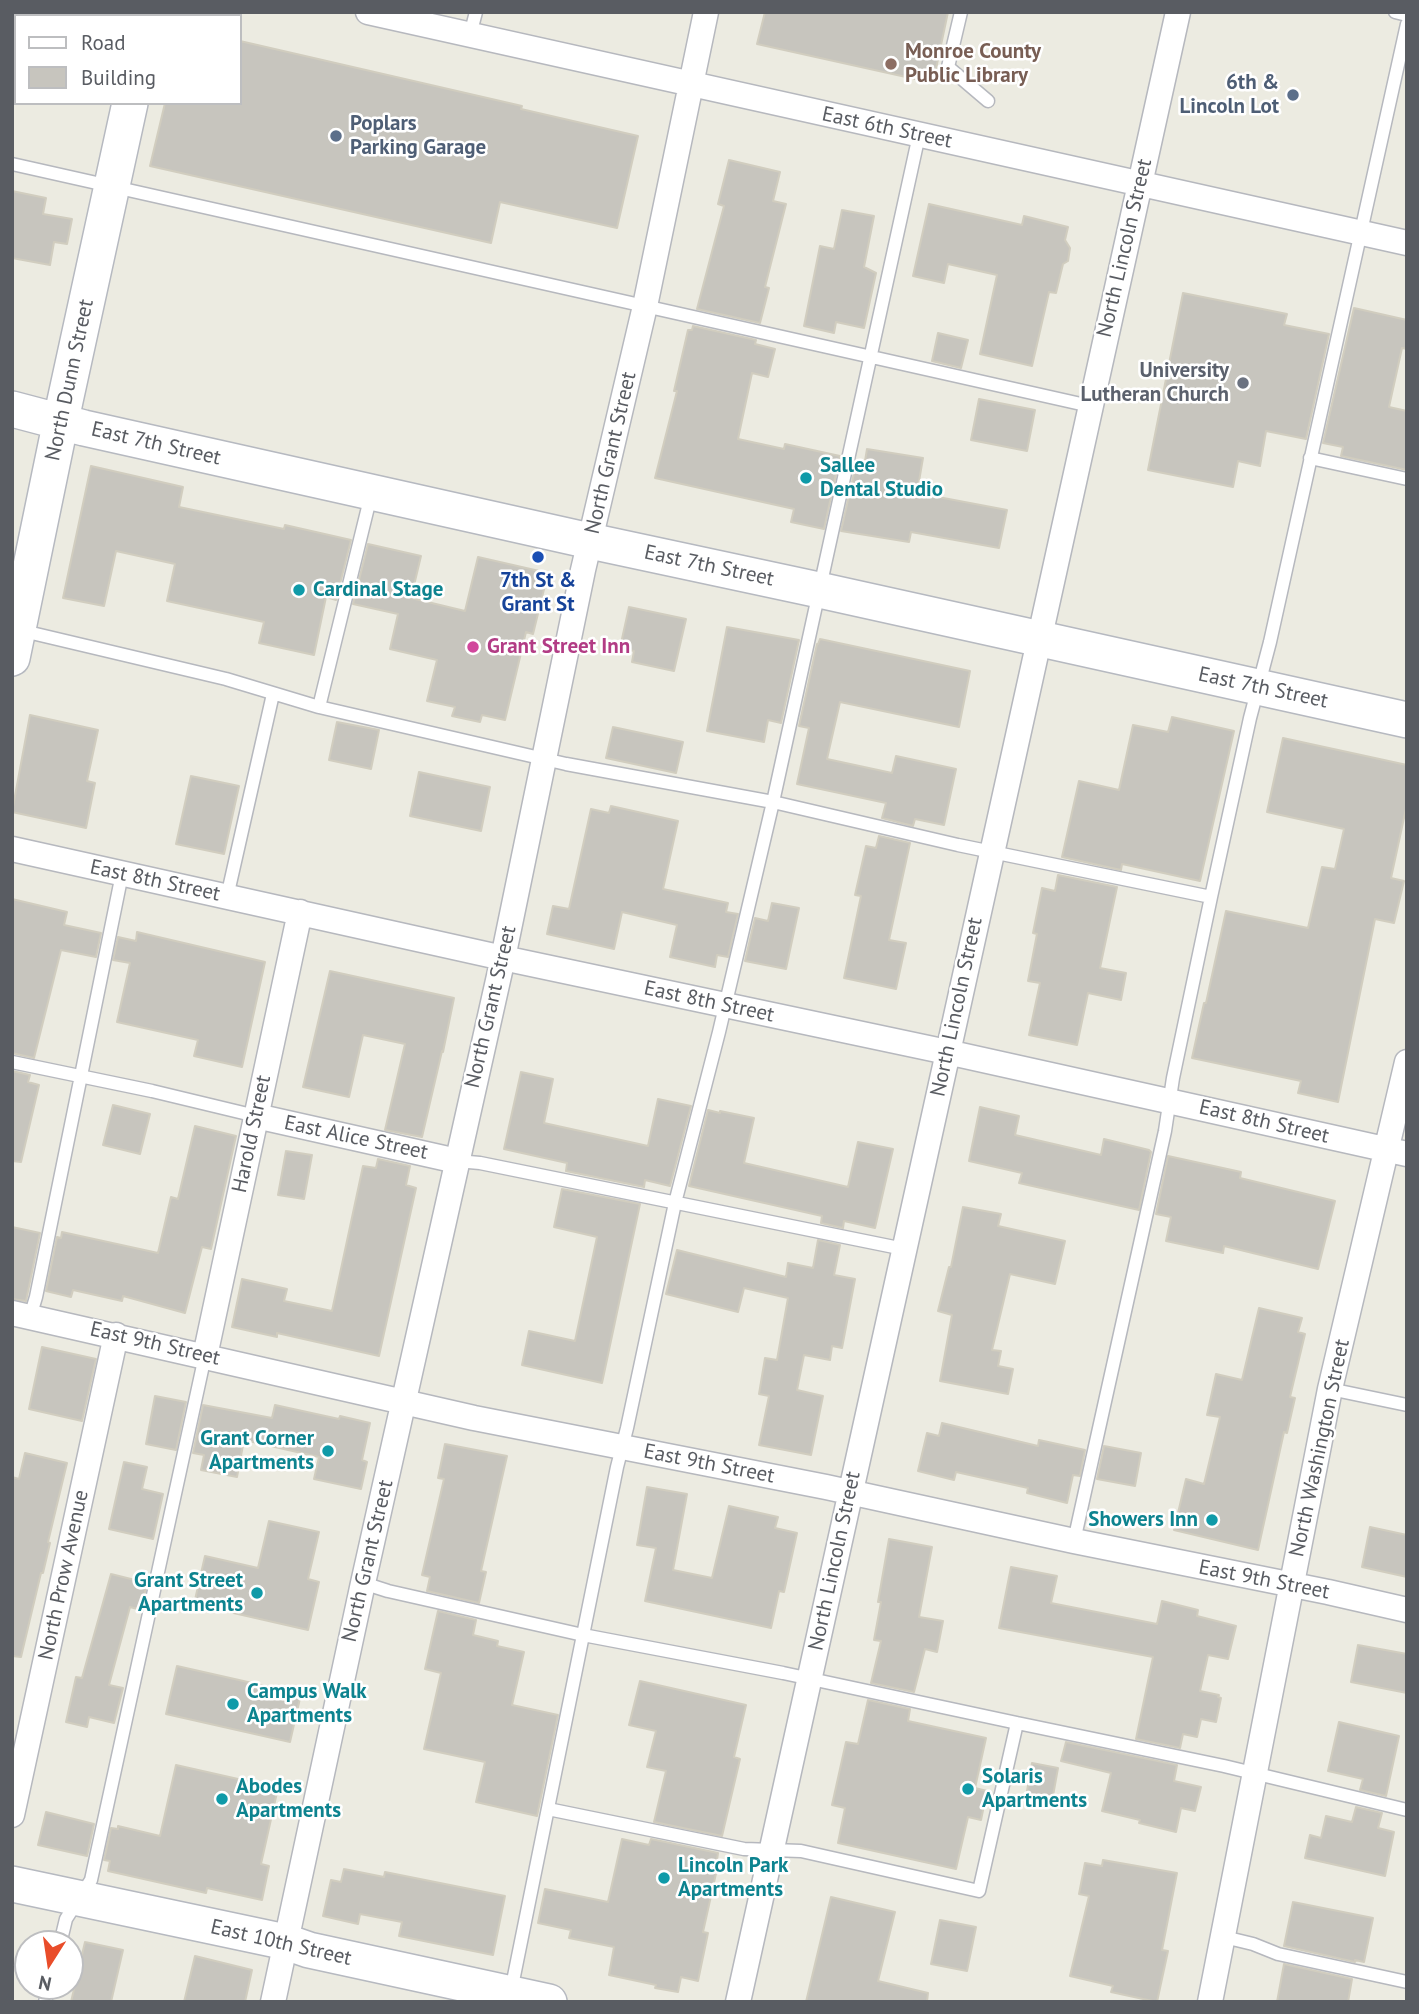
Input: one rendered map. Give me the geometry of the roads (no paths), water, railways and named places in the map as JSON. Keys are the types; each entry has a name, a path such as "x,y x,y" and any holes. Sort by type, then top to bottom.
{"street":[{"name":"North Grant Street","path":"273,2002 363,1583 503,958 590,541 645,306 706,12"},
{"name":"North Lincoln Street","path":"738,2002 1178,12"},
{"name":"East 6th Street","path":"379,13 473,24 691,84 1407,243"},
{"name":"North Dunn Street","path":"14,638 131,105"},
{"name":"East 7th Street","path":"12,409 590,541 1407,720"},
{"name":"East 8th Street","path":"12,849 1397,1151"},
{"name":"Harold Street","path":"205,1356 300,912"},
{"name":"North Washington Street","path":"1210,2002 1330,1389 1397,1151 1407,1062"},
{"name":"East Alice Street","path":"256,1116 457,1161"},
{"name":"East 9th Street","path":"21,1315 404,1402 850,1492 1407,1610"},
{"name":"North Prow Avenue","path":"12,1815 116,1335"},
{"name":"East 10th Street","path":"12,1884 286,1941 309,1950 509,1998 549,2002"}],"lane":[{"path":"961,12 948,68 988,101"},
{"path":"1395,12 1407,15"},
{"path":"1074,1541 1165,1131 1168,1101 1211,897 1407,24"},
{"path":"509,1998 675,1203 773,802 919,135"},
{"path":"12,163 1090,406"},
{"path":"1310,458 1407,480"},
{"path":"319,706 372,492"},
{"path":"14,638 226,679 319,706 544,759 773,802 957,845 1211,897"},
{"path":"227,897 273,694"},
{"path":"21,1315 36,1297 122,874"},
{"path":"12,1062 256,1116"},
{"path":"457,1161 480,1163 904,1249"},
{"path":"63,1930 66,1919 91,1880 205,1356"},
{"path":"1330,1389 1407,1405"},
{"path":"363,1583 583,1635 809,1678 1256,1773 1407,1810"},
{"path":"548,1809 744,1849 801,1851 979,1891 1017,1723"},
{"path":"1224,1937 1278,1954 1407,1982"}],"place":[{"name":"Monroe County Public Library","path":"891,64"},
{"name":"6th & Lincoln Lot","path":"1293,95"},
{"name":"Poplars Parking Garage","path":"336,136"},
{"name":"University Lutheran Church","path":"1243,383"},
{"name":"Sallee Dental Studio","path":"806,478"},
{"name":"7th St & Grant St","path":"538,557"},
{"name":"Cardinal Stage","path":"299,590"},
{"name":"Grant Street Inn","path":"473,647"},
{"name":"Grant Corner Apartments","path":"328,1451"},
{"name":"Showers Inn","path":"1212,1520"},
{"name":"Grant Street Apartments","path":"257,1593"},
{"name":"Campus Walk Apartments","path":"233,1704"},
{"name":"Solaris Apartments","path":"968,1789"},
{"name":"Abodes Apartments","path":"222,1799"},
{"name":"Lincoln Park Apartments","path":"664,1878"}]}
